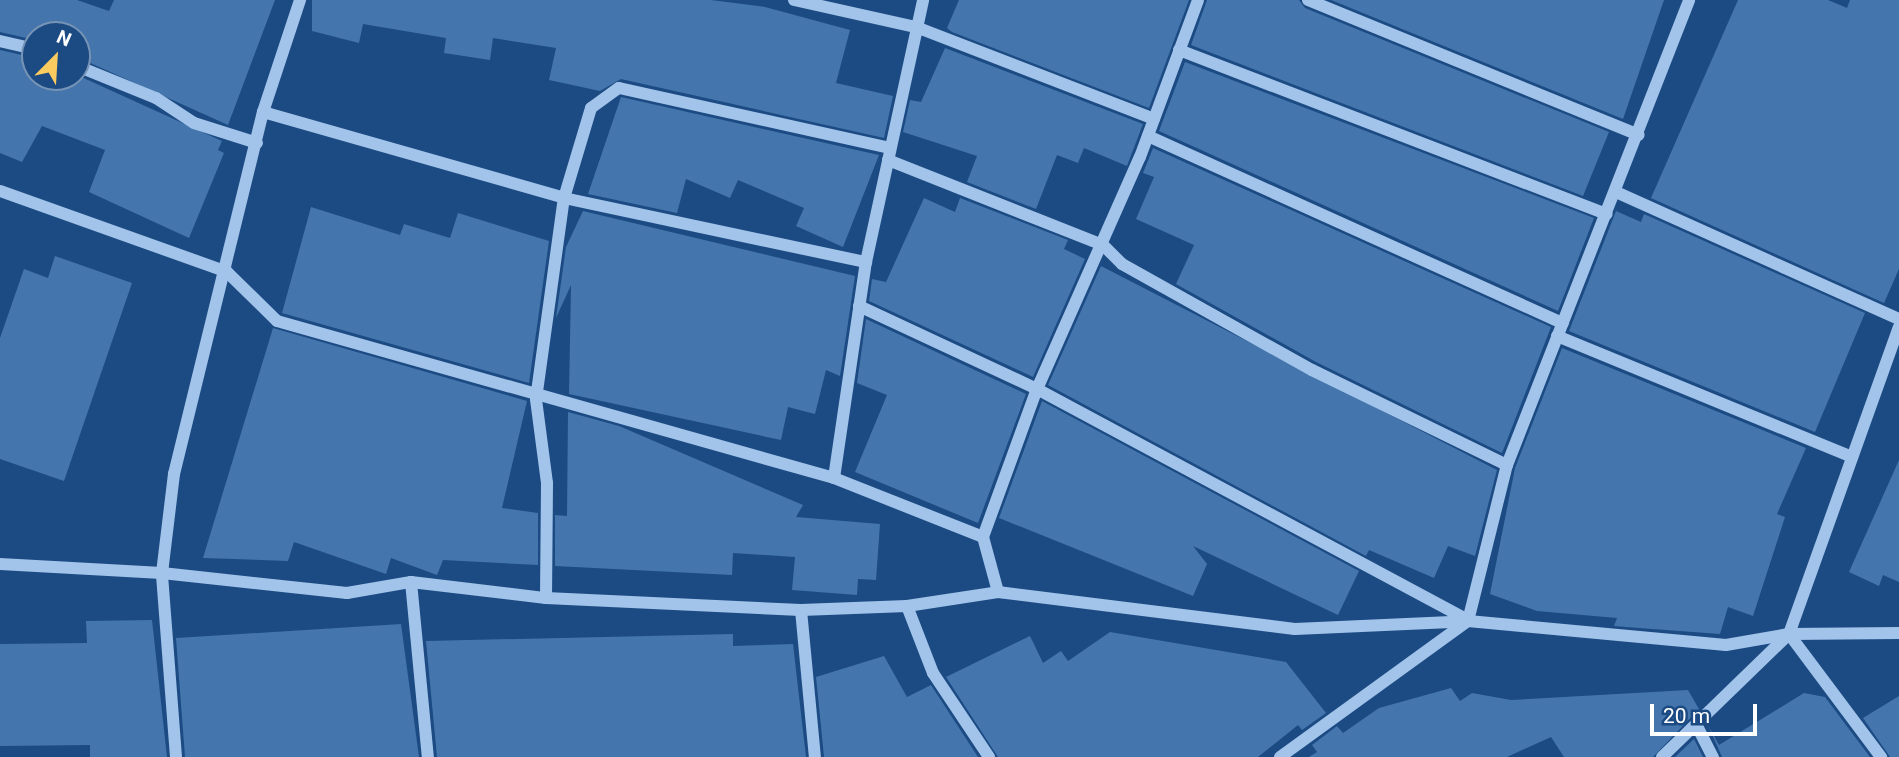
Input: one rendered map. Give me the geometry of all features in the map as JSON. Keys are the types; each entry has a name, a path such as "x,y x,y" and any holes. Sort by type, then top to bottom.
{"street":[{"path":"794,0 916,27 1154,119"},
{"path":"834,478 866,262 923,0"},
{"path":"998,592 983,537 1037,389 1148,136 1198,0"},
{"path":"1308,0 1639,135"},
{"path":"1280,757 1468,621 1507,465 1639,135 1689,0"},
{"path":"176,757 162,573 174,474 227,272 263,112 297,1"},
{"path":"0,41 21,46"},
{"path":"1178,50 1607,214"},
{"path":"91,72 156,98 194,123 257,143"},
{"path":"546,598 547,483 536,399 564,198 592,108 619,88 888,154 1102,245 1122,264 1312,370 1507,465"},
{"path":"263,112 564,198 866,262"},
{"path":"1148,136 1563,323"},
{"path":"0,191 227,272 276,321 536,399 834,478 983,537"},
{"path":"1616,192 1899,319"},
{"path":"859,306 1037,389 1468,621"},
{"path":"1662,757 1698,728 1789,634 1899,327"},
{"path":"1557,336 1852,457"},
{"path":"0,564 162,573 346,593 411,582 546,598 801,610 907,607 998,592 1295,629 1468,621 1726,645 1789,634 1899,633"},
{"path":"411,582 428,757"},
{"path":"907,607 933,673 989,757"},
{"path":"801,610 816,757"},
{"path":"1789,634 1881,757"},
{"path":"1698,728 1713,757"}],"building":[{"path":"0,0 77,0 109,11 114,0 275,0 228,125 91,63 91,21 21,21 21,37 0,32"},
{"path":"312,0 711,0 765,7 850,30 836,83 893,96 884,138 621,79 600,91 549,80 556,48 493,38 490,60 444,53 446,38 363,24 359,43 312,31"},
{"path":"959,0 1189,0 1149,108 952,32 947,28"},
{"path":"1207,0 1299,0 1305,8 1609,132 1583,196 1191,45"},
{"path":"1331,0 1664,0 1623,119"},
{"path":"1738,0 1828,0 1847,8 1850,0 1899,0 1899,269 1884,303 1651,198"},
{"path":"945,48 1143,124 1127,166 1084,148 1078,163 1057,155 1036,209 967,182 977,156 903,132 910,100 921,102"},
{"path":"0,50 21,55 21,91 91,91 91,81 222,141 218,150 224,153 189,238 89,192 105,150 42,126 22,162 0,153"},
{"path":"1185,62 1594,218 1558,311 1159,131"},
{"path":"621,97 879,155 843,247 796,226 804,208 738,180 730,198 686,179 677,213 588,194"},
{"path":"1153,148 1551,327 1502,453 1316,362 1176,284 1194,245 1136,219 1154,177 1143,173"},
{"path":"924,198 955,212 960,198 1068,240 1064,249 1085,259 1033,377 869,301 872,279 886,282"},
{"path":"311,207 400,235 404,224 450,238 458,213 549,241 529,383 282,313"},
{"path":"583,211 855,276 840,376 826,370 815,414 788,407 781,440 569,394 571,285 556,318 566,247"},
{"path":"1616,211 1641,222 1644,214 1865,313 1815,432 1569,331"},
{"path":"55,256 132,283 64,481 0,459 0,338 24,269 48,278"},
{"path":"1101,266 1497,470 1475,556 1448,546 1434,578 1369,550 1366,556 1048,385"},
{"path":"866,319 1026,394 978,523 855,472 887,395 857,383"},
{"path":"273,328 527,401 502,508 538,513 538,565 443,560 437,575 391,558 386,574 294,542 288,561 203,558"},
{"path":"1562,348 1806,448 1777,514 1785,517 1753,616 1728,607 1720,634 1614,626 1617,618 1537,611 1490,594 1515,468"},
{"path":"1042,401 1359,571 1338,615 1193,546 1207,564 1193,596 999,518"},
{"path":"568,412 619,426 803,505 796,517 880,524 876,580 858,579 857,595 792,590 795,557 733,553 732,575 555,566 555,515 567,516"},
{"path":"1899,460 1899,582 1883,575 1879,586 1849,572"},
{"path":"152,620 167,757 90,757 90,745 0,746 0,644 87,643 86,621"},
{"path":"401,624 419,757 185,757 176,638"},
{"path":"1110,632 1286,662 1326,713 1302,730 1298,725 1258,757 998,757 946,677 1030,636 1043,663 1061,651 1068,661"},
{"path":"733,634 733,646 793,644 806,757 437,757 426,641"},
{"path":"884,656 907,697 931,685 978,757 824,757 816,677"},
{"path":"1451,688 1460,701 1472,693 1511,700 1688,690 1699,709 1653,757 1564,757 1551,737 1507,757 1309,757 1317,752 1312,745 1337,726 1343,733 1379,708"},
{"path":"1804,693 1825,697 1870,757 1722,757 1708,725 1719,745"},
{"path":"1899,696 1899,757 1890,757 1863,718"},
{"path":"1694,739 1703,757 1675,757"}]}
